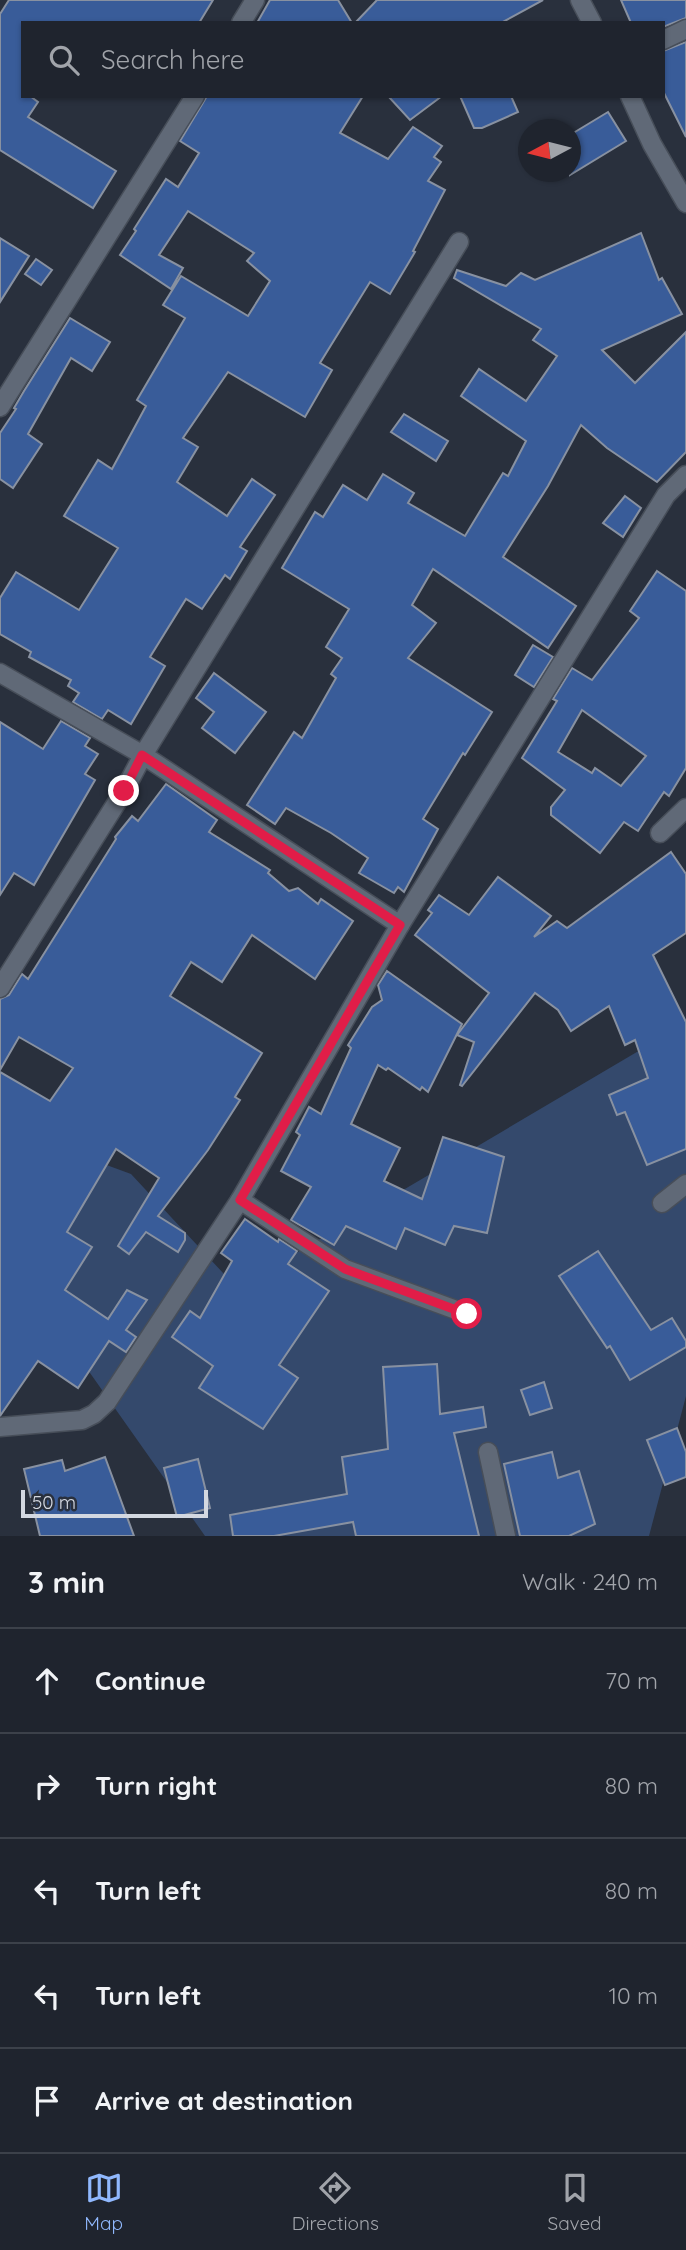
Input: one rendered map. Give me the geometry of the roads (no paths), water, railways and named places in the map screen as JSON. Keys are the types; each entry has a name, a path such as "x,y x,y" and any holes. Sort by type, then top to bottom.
{"street":[{"path":"242,21 255,0"},
{"path":"580,0 591,21"},
{"path":"665,39 686,29"},
{"path":"0,407 194,98"},
{"path":"631,98 652,144 686,202"},
{"path":"0,988 124,791 142,755 459,242"},
{"path":"0,1427 82,1420 107,1402 240,1200 400,925 666,495 686,475"},
{"path":"0,673 142,755 400,925"},
{"path":"660,833 686,808"},
{"path":"662,1203 686,1184"},
{"path":"240,1200 345,1269 467,1314"},
{"path":"488,1452 506,1536"}]}
